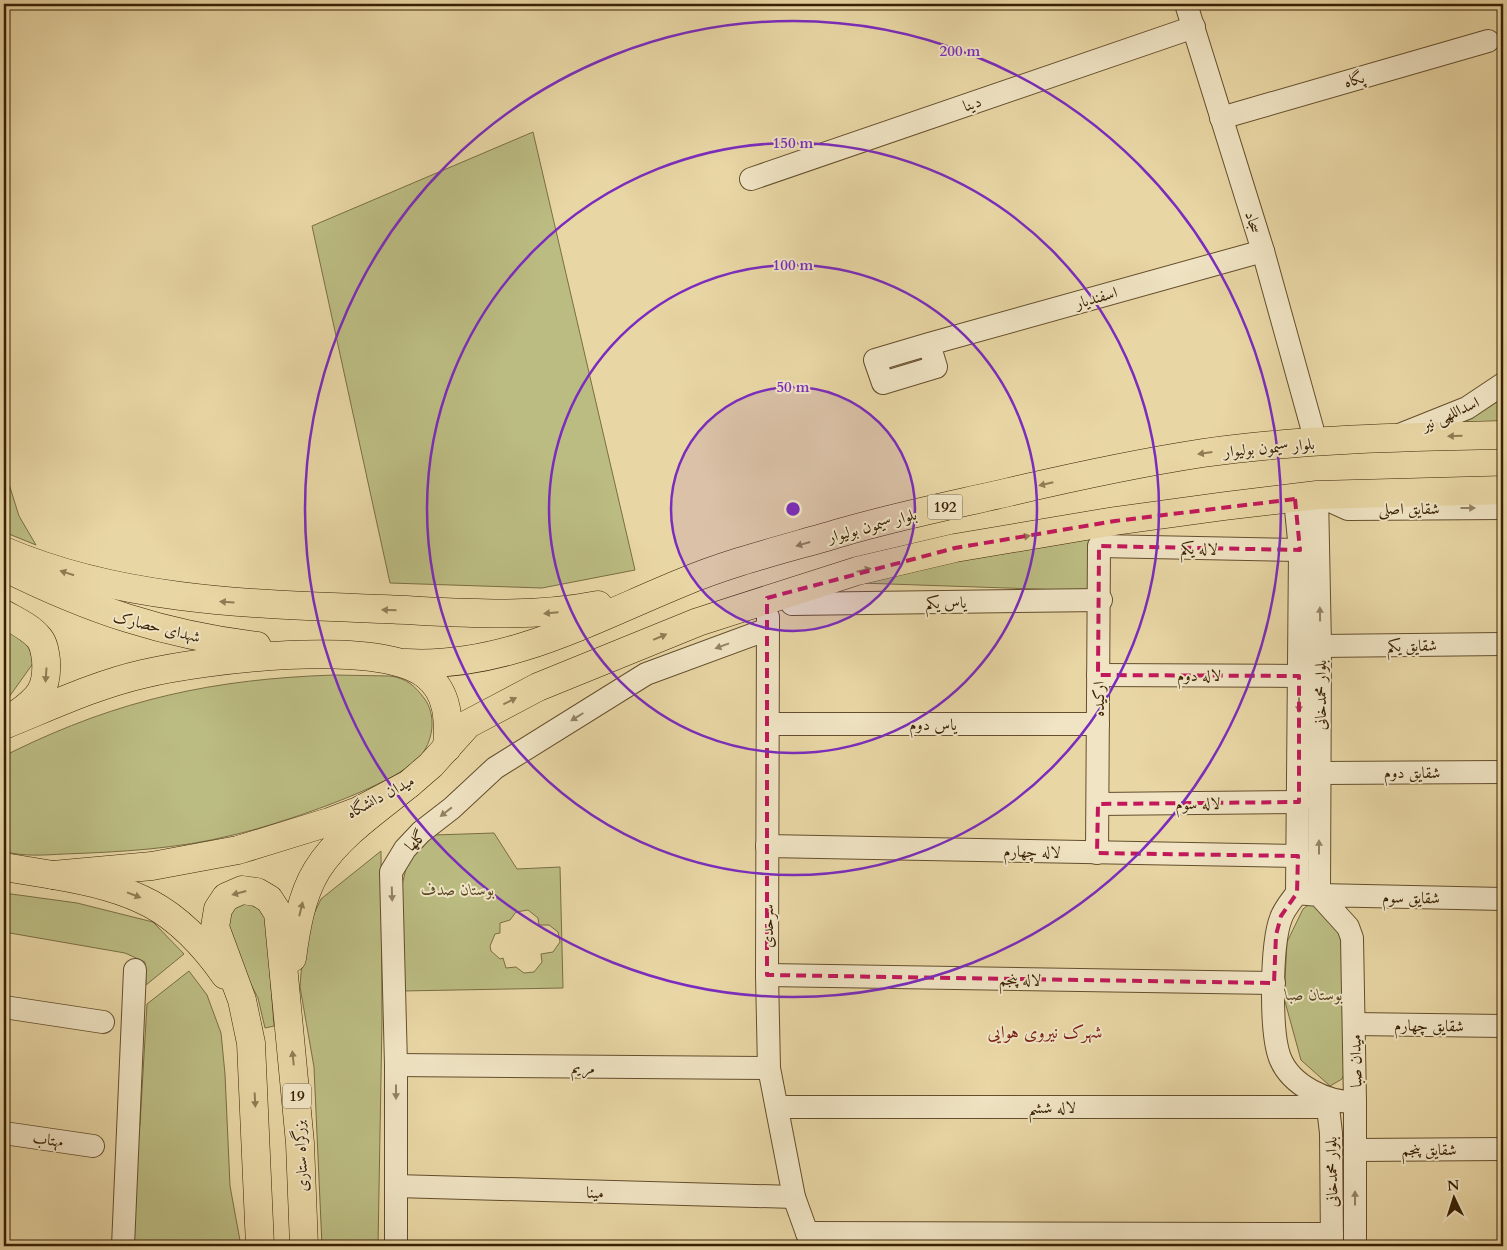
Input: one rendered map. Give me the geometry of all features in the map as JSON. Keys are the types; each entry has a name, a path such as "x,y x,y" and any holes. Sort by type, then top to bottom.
{"main road":[{"name":"بلوار سیمون بولیوار","path":"406,663 427,664 477,660 513,650 610,614 684,581 847,531 1108,470 1202,453 1316,442 1393,437 1503,435"},
{"path":"446,748 468,724 538,687 698,622 779,601 857,571 955,548 1115,521 1306,497 1503,490"},
{"path":"4,550 73,576 147,591 224,602 286,606 458,613 544,613 607,604 684,581"},
{"name":"شهدای حصارک","path":"4,567 44,587 108,614 163,630 218,641 320,654"},
{"path":"4,614 32,630 41,639 45,650 46,673 45,686 34,701 4,725"},
{"path":"4,725 91,690 141,674 189,664 320,654 363,656 406,663 427,675 442,694 448,724 446,748"},
{"name":"میدان دانشگاه","path":"5,868 53,875 152,866 238,850 329,822 374,803 409,784 431,765 446,748"},
{"path":"290,1027 295,932 304,898 317,870 349,832 409,784"},
{"path":"53,875 111,887 142,898 169,913 215,961 242,1000 251,1042 255,1092 260,1246"},
{"name":"بزرگراه ستاری","path":"242,1000 216,928 218,909 226,897 242,890 257,892 269,899 278,913 300,1143 304,1246"}],"street":[{"name":"سجاد","path":"1186,4 1263,250 1316,442"},
{"name":"دینا","path":"751,179 1194,28"},
{"name":"پگاه","path":"1221,118 1488,41"},
{"name":"اسفندیار","path":"930,344 1263,250"},
{"name":"اسداللهی نیر","path":"1393,437 1467,408 1503,384"},
{"name":"شقایق اصلی","path":"1306,497 1348,509 1503,508"},
{"name":"بلوار محمدخانی","path":"1306,497 1300,550 1298,856 1308,894"},
{"name":"بلوار محمدخانی","path":"1306,497 1320,646 1320,773 1308,894"},
{"name":"لاله یکم","path":"1099,546 1300,550"},
{"name":"ارکیده","path":"1097,852 1098,675 1101,600 1099,546"},
{"name":"یاس یکم","path":"779,601 1101,600"},
{"name":"سرحدی","path":"779,601 768,630 767,975 769,1068 794,1197 812,1240"},
{"name":"گلها","path":"396,1246 396,1066 391,872 405,849 421,832 452,808 495,768 615,693 663,667 768,630"},
{"name":"شقایق یکم","path":"1320,646 1503,644"},
{"name":"لاله دوم","path":"1098,675 1299,676"},
{"name":"یاس دوم","path":"769,724 1098,724"},
{"name":"شقایق دوم","path":"1320,773 1503,772"},
{"name":"لاله سوم","path":"1098,804 1299,802"},
{"name":"لاله چهارم","path":"767,846 1298,856"},
{"name":"شقایق سوم","path":"1308,894 1503,899"},
{"name":"میدان صبا","path":"1308,894 1348,927 1352,938 1355,1102 1328,1103 1306,1087 1289,1072 1280,1060 1276,1044 1274,983 1276,935 1281,916 1308,894"},
{"path":"123,1246 135,970"},
{"name":"لاله پنجم","path":"767,975 1274,983"},
{"path":"4,1007 103,1022"},
{"name":"شقایق چهارم","path":"1354,1024 1503,1026"},
{"name":"مریم","path":"396,1066 769,1068"},
{"name":"بلوار محمدخانی","path":"1355,1102 1355,1246"},
{"name":"بلوار محمدخانی","path":"1328,1103 1331,1132 1332,1240"},
{"name":"لاله ششم","path":"777,1107 1328,1103"},
{"name":"مهتاب","path":"4,1133 93,1146"},
{"name":"شقایق پنجم","path":"1355,1150 1503,1149"},
{"name":"مینا","path":"396,1186 794,1197"},
{"path":"812,1240 1332,1240"}],"highlighted area":[{"path":"1295,499 1300,550 1099,546 1098,675 1299,676 1299,802 1098,804 1097,853 1298,856 1297,893 1281,916 1276,935 1274,983 767,975 767,598 955,548 1115,521"}],"green space":[{"path":"533,132 635,570 542,588 390,583 312,226"},
{"path":"1503,394 1503,428 1434,427"},
{"path":"4,468 19,516 36,545 4,532"},
{"path":"1093,530 1094,591 860,583"},
{"path":"4,622 25,635 34,662 4,704"},
{"path":"334,675 390,676 414,686 428,704 432,719 429,741 422,754 409,766 389,778 334,803 276,823 212,840 128,851 34,855 4,851 4,757 12,752 91,718 168,695 248,681"},
{"name":"بوستان صدف","path":"494,833 517,869 560,867 563,988 402,991 398,902 409,856 434,835","holes":["528,910 538,918 539,925 549,925 558,932 560,942 553,952 541,954 542,962 534,972 524,973 516,967 506,968 503,958 500,959 491,951 490,946 495,934 500,933 500,923 510,920 516,912"]},
{"path":"381,851 382,1021 378,1246 322,1246 314,1067 300,987 304,935 321,899"},
{"path":"4,893 77,903 153,922 184,954 146,985 145,962 125,953 4,932"},
{"path":"237,900 265,907 274,1026 265,1028 258,998 229,942 224,916"},
{"name":"بوستان صبا","path":"1311,903 1329,920 1345,941 1345,1071 1342,1079 1330,1086 1301,1060 1284,998 1287,942 1303,909"},
{"path":"189,971 207,995 221,1033 225,1074 230,1186 241,1246 128,1246 128,1214 140,1124 147,1004"}],"district":[{"name":"شهرک نیروی هوایی","path":"1045,1032"}]}
